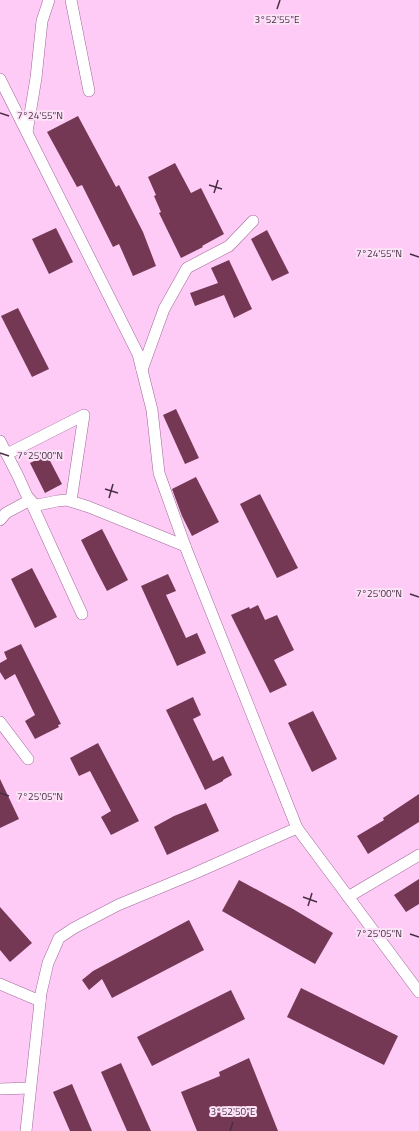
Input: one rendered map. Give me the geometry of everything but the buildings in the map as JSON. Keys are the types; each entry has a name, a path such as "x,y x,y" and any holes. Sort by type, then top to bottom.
{"street":[{"path":"27,132 36,78 42,21 49,0"},
{"path":"71,0 89,91"},
{"path":"0,79 138,354 152,410 159,473 185,546 297,828 419,992"},
{"path":"142,370 164,309 187,268 229,246 253,221"},
{"path":"7,454 84,415 71,501"},
{"path":"0,440 30,500 82,614"},
{"path":"30,500 38,505 57,501 71,501 185,546"},
{"path":"0,520 6,513 30,500"},
{"path":"0,722 28,759"},
{"path":"26,1131 40,1001 48,963 59,938 74,928 118,905 297,828"},
{"path":"348,898 419,855"},
{"path":"0,984 40,1001"},
{"path":"0,1089 30,1088"}]}
